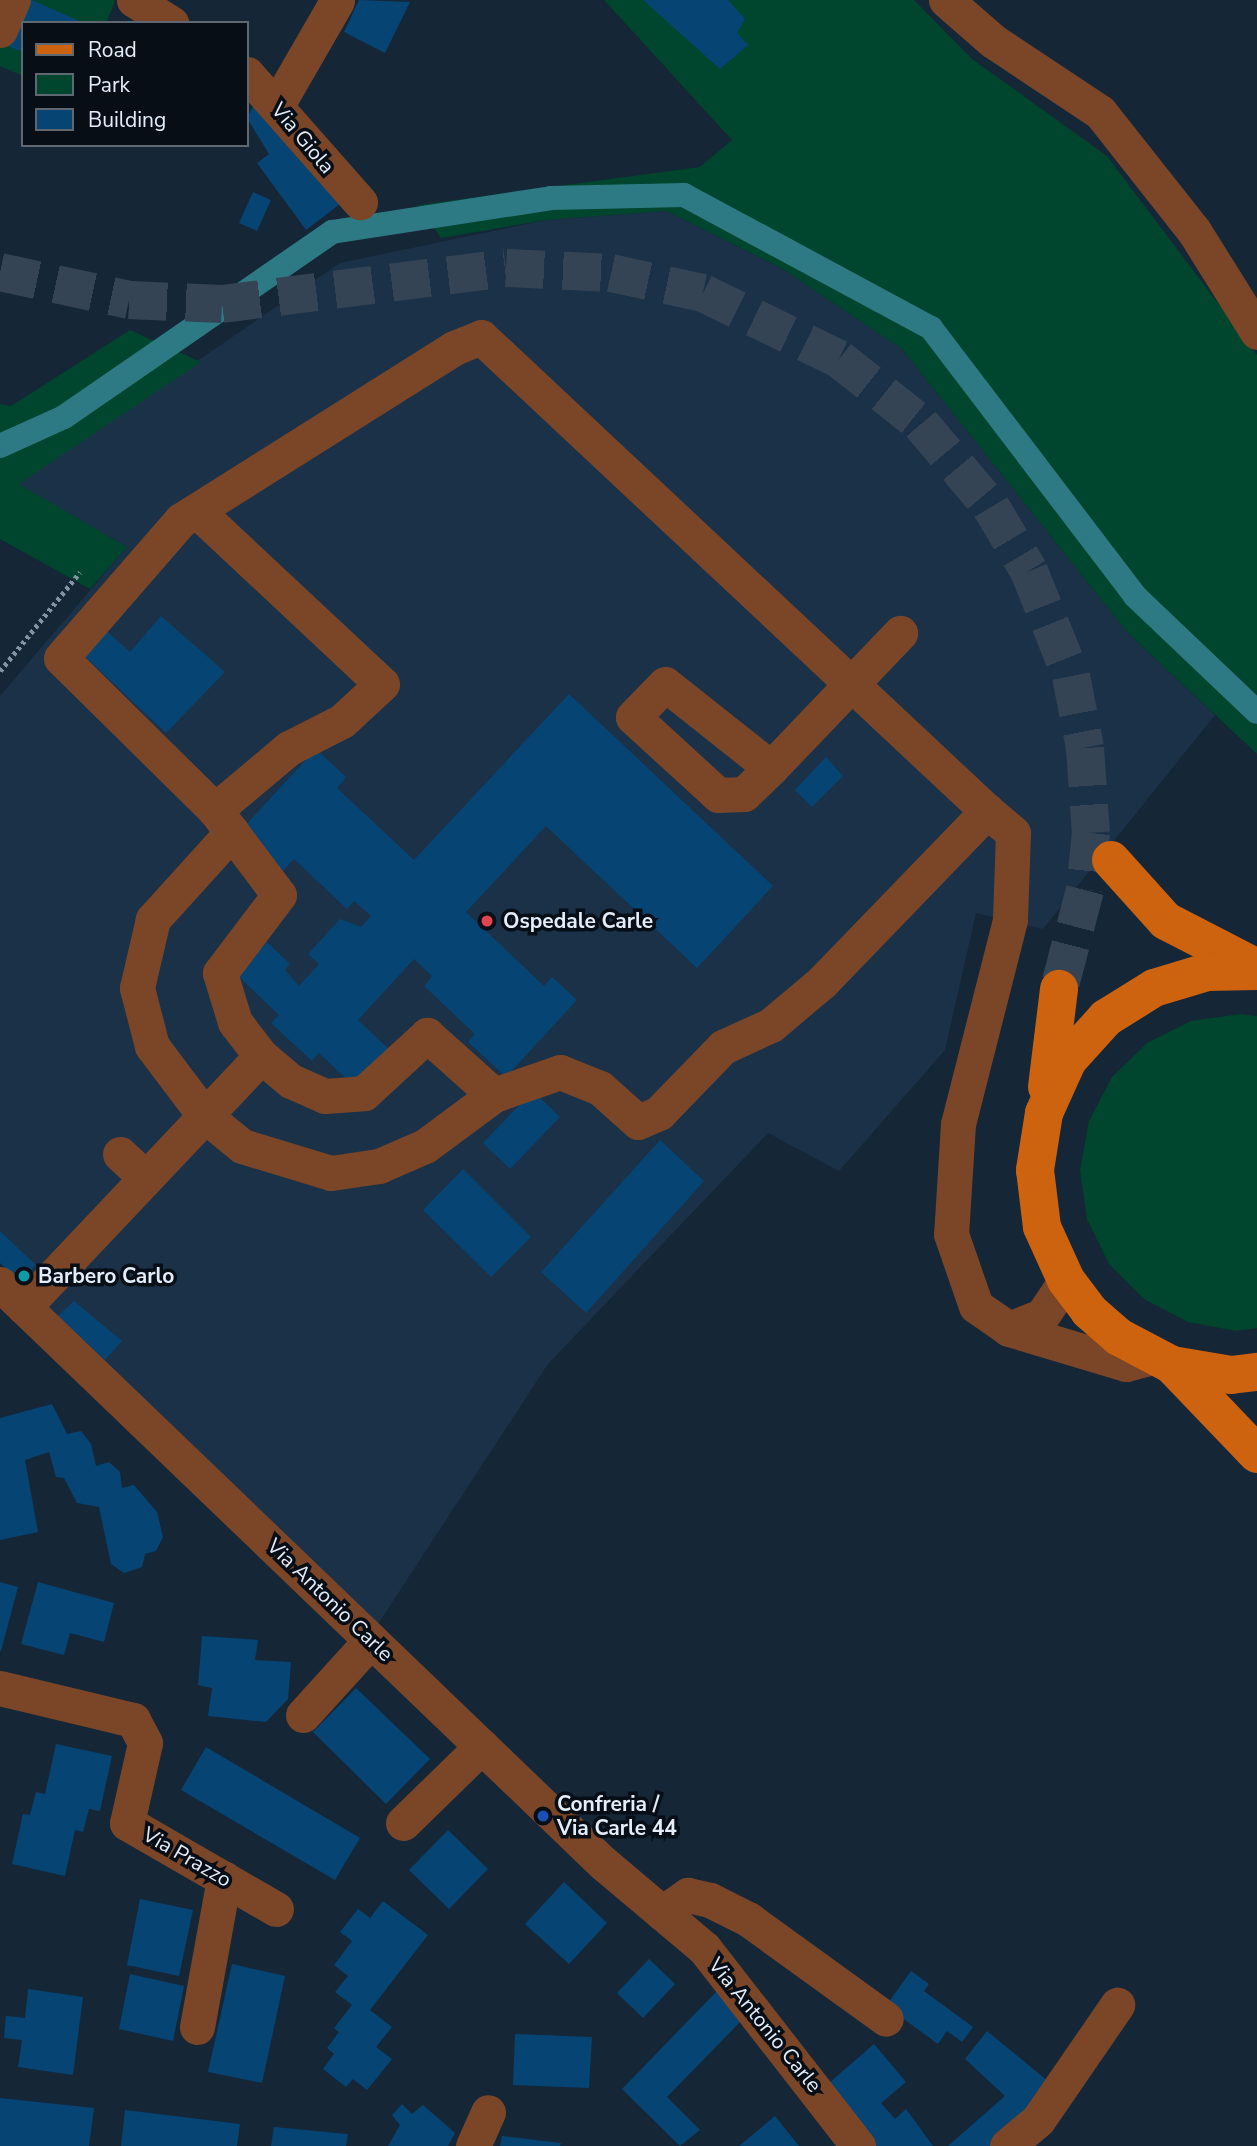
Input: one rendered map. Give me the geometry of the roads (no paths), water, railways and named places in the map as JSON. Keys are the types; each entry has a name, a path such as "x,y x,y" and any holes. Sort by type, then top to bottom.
{"main road":[{"path":"1111,860 1166,921 1257,970"},
{"path":"1044,1112 1068,1060 1106,1018 1154,988 1207,972 1257,970"},
{"path":"1059,989 1034,1170 1040,1216 1066,1280 1089,1311 1163,1361 1257,1454"},
{"path":"1163,1361 1231,1376 1257,1372"}],"street":[{"path":"0,30 13,0"},
{"path":"134,0 168,21"},
{"path":"946,0 993,41 1100,112 1194,231 1257,332"},
{"path":"278,105 337,1"},
{"name":"Via Giola","path":"248,75 278,105 295,133 360,202"},
{"path":"494,1095 427,1035 364,1093 325,1096 291,1081 261,1056 234,1022 220,973 279,895 223,821 61,658 197,511 481,337 849,683 1013,833 1010,920 958,1124 951,1234 976,1306 1009,1329 1126,1364 1163,1361"},
{"path":"197,511 382,684 342,721 289,748 223,821 153,919 138,988 152,1046 204,1115 242,1146 331,1173 379,1166 425,1146 494,1095 560,1072 600,1088 638,1122 659,1113 723,1047 771,1025 822,982 987,811"},
{"path":"771,768 849,683 900,633"},
{"path":"12,1296 132,1165 204,1115 261,1056"},
{"path":"1009,1329 1042,1316 1066,1280"},
{"name":"Via Antonio Carle","path":"12,1296 482,1746 704,1948 858,2146"},
{"path":"303,1715 371,1640"},
{"name":"Via Prazzo","path":"0,1688 133,1720 145,1743 127,1823 276,1909"},
{"path":"403,1824 482,1746"},
{"path":"197,2027 225,1878"},
{"path":"663,1913 688,1895 710,1900 748,1919 886,2019"},
{"path":"1007,2146 1038,2120 1117,2005"},
{"path":"473,2146 488,2112"}],"waterway":[{"path":"0,446 64,417 332,232 551,198 684,195 931,328 1135,596 1257,712"}],"tunnel":[{"path":"0,272 129,300 222,304 506,268 611,273 703,293 839,359 921,424 991,507 1029,571 1071,676 1085,748 1091,833 1085,890 1059,989"}],"place":[{"name":"Ospedale Carle","path":"487,921"},
{"name":"Barbero Carlo","path":"24,1276"},
{"name":"Confreria / Via Carle 44","path":"543,1816"}]}
